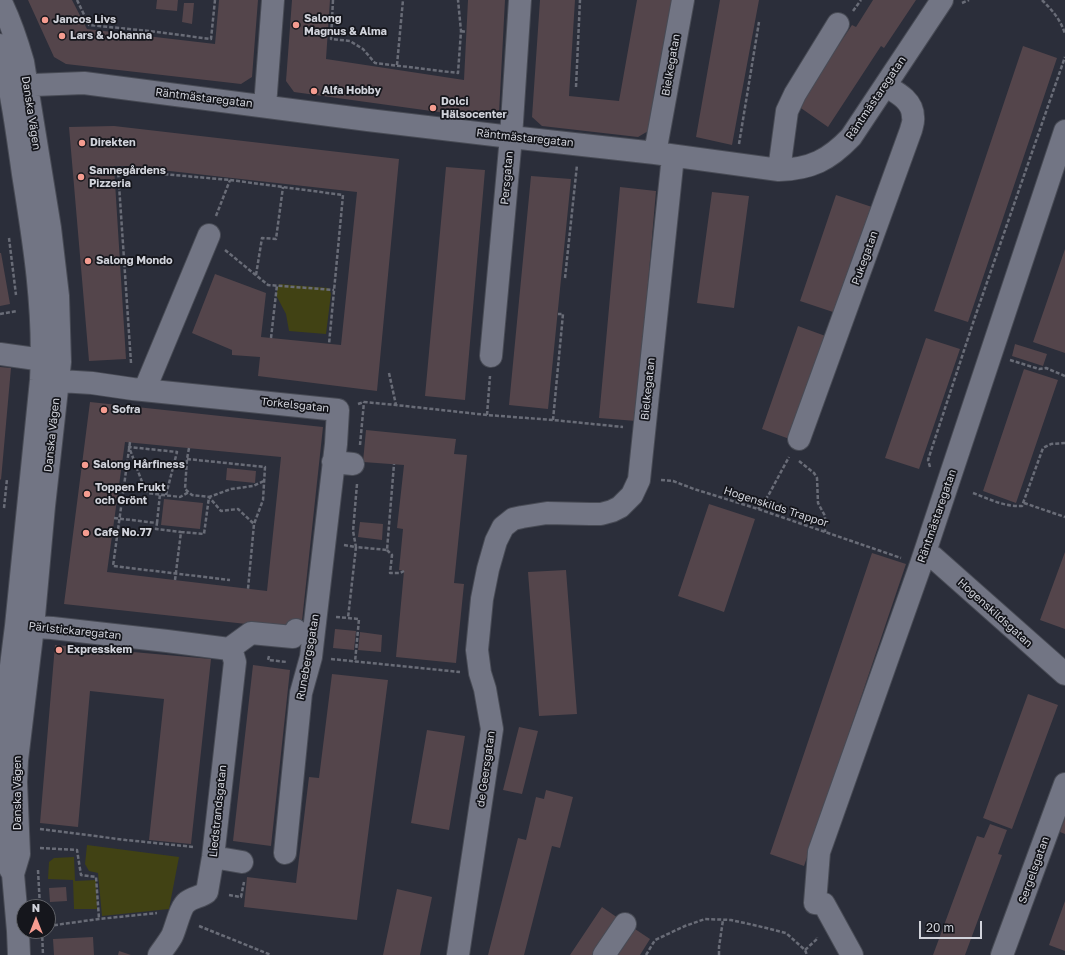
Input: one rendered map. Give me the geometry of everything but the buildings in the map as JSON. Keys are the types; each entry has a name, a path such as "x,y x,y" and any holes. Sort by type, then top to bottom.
{"street":[{"name":"Danska Vägen","path":"0,0 8,16 23,62 7,85"},
{"path":"265,106 273,0"},
{"name":"Persgatan","path":"492,356 511,137 520,0"},
{"name":"Bielkegatan","path":"513,519 532,514 602,514 612,511 620,507 632,495 639,480 664,155 683,0"},
{"name":"Räntmästaregatan","path":"7,85 84,83 779,170 792,170 814,165 840,150 852,137 942,0"},
{"path":"779,170 787,111 795,94 838,24"},
{"name":"Danska Vägen","path":"0,45 7,85 50,228 58,296 24,626 6,714 2,782 3,856 13,874 20,955"},
{"name":"Pukegatan","path":"797,449 911,130 914,116 912,109 901,95 886,86"},
{"name":"Räntmästaregatan","path":"852,955 824,904 815,903 819,852 915,556 991,354 1065,130"},
{"path":"145,389 209,235"},
{"name":"Torkelsgatan","path":"0,354 92,383 338,410"},
{"name":"Runebergsgatan","path":"285,853 301,693 311,657 325,543 351,463 338,410"},
{"name":"de Geersgatan","path":"458,955 492,729 485,690 480,673 477,650 482,599 488,569 496,541 502,527 513,519"},
{"name":"Hogenskildsgatan","path":"915,556 933,557 1065,674"},
{"name":"Pärlstickaregatan","path":"24,626 229,649"},
{"path":"229,649 251,632 294,637 296,630"},
{"name":"Liedstrandsgatan","path":"159,955 171,937 186,902 203,895 206,892 214,853 235,662 233,654 229,649"},
{"name":"Sergelsgatan","path":"1002,955 1065,784"},
{"path":"214,853 242,862"},
{"path":"604,955 625,924"}],"path":[{"path":"77,0 89,25 211,39 215,0"},
{"path":"333,0 331,15 331,39 350,41 363,49 375,63 375,66"},
{"path":"397,66 403,0"},
{"path":"375,63 458,73 461,31 458,0"},
{"path":"576,87 580,0"},
{"path":"1042,0 1055,14 1063,27 1065,34"},
{"path":"738,148 759,22"},
{"path":"148,36 149,31"},
{"path":"461,31 466,32"},
{"path":"931,470 928,460 1065,57"},
{"path":"1061,68 1065,69"},
{"path":"565,278 579,144"},
{"path":"230,180 209,235 227,253 268,284 334,290"},
{"path":"256,275 262,238 276,239 283,187"},
{"path":"271,338 277,285"},
{"path":"0,314 18,311"},
{"path":"553,420 563,314 558,314"},
{"path":"991,354 1039,369 1046,368 1065,376"},
{"path":"487,415 492,356"},
{"path":"389,373 396,405"},
{"path":"348,618 356,547 353,531 351,463 364,402"},
{"name":"Torkelsgatan","path":"338,410 364,402 620,427"},
{"path":"130,442 113,566 230,580"},
{"path":"973,494 1014,507 1022,506 1043,448 1051,444 1065,443"},
{"path":"129,447 145,490 148,493 180,497 189,492"},
{"path":"129,447 177,452 166,495"},
{"path":"189,448 185,489 192,494 209,497 231,489 253,486 264,481"},
{"path":"797,449 817,478 818,503 825,516 825,532"},
{"path":"187,458 265,467 263,500 254,524 248,588"},
{"path":"387,550 394,464"},
{"path":"758,509 768,496 778,478"},
{"name":"Hogenskilds Trappor","path":"639,480 651,482 659,480 673,481 825,532 915,556"},
{"path":"160,494 156,529 204,534 209,497"},
{"path":"209,497 221,511 238,509 254,524"},
{"path":"1024,503 1065,517"},
{"path":"114,518 157,523"},
{"path":"175,580 180,532"},
{"path":"325,543 387,550 392,555 390,573 400,574 404,571"},
{"path":"316,614 359,619 355,662"},
{"path":"311,657 456,672 480,673"},
{"path":"35,829 197,847 214,853"},
{"path":"37,848 78,850 81,875 96,877 99,919"},
{"path":"56,925 160,912"},
{"path":"646,955 655,940 685,926 705,919 723,920 758,926 786,933 805,950 807,955"},
{"path":"719,955 723,920"},
{"path":"201,927 271,955"},
{"path":"42,939 43,955"},
{"path":"805,950 817,939"}],"shaded area":[{"path":"279,284 329,288 331,294 326,334 289,331 286,314 276,295"},
{"path":"87,845 179,857 169,909 102,916 98,873 89,871 85,864"},
{"path":"74,857 75,881 96,880 97,909 74,909 73,880 48,879 49,862 54,858"}],"place":[{"name":"Jancos Livs","path":"45,20"},
{"name":"Salong Magnus & Alma","path":"296,25"},
{"name":"Lars & Johanna","path":"62,36"},
{"name":"Alfa Hobby","path":"314,91"},
{"name":"Dolci Hälsocenter","path":"433,108"},
{"name":"Direkten","path":"82,143"},
{"name":"Sannegårdens Pizzeria","path":"81,177"},
{"name":"Salong Mondo","path":"88,261"},
{"name":"Sofra","path":"104,410"},
{"name":"Salong Hårfiness","path":"85,465"},
{"name":"Toppen Frukt och Grönt","path":"87,494"},
{"name":"Cafe No.77","path":"86,533"},
{"name":"Expresskem","path":"59,650"}]}
